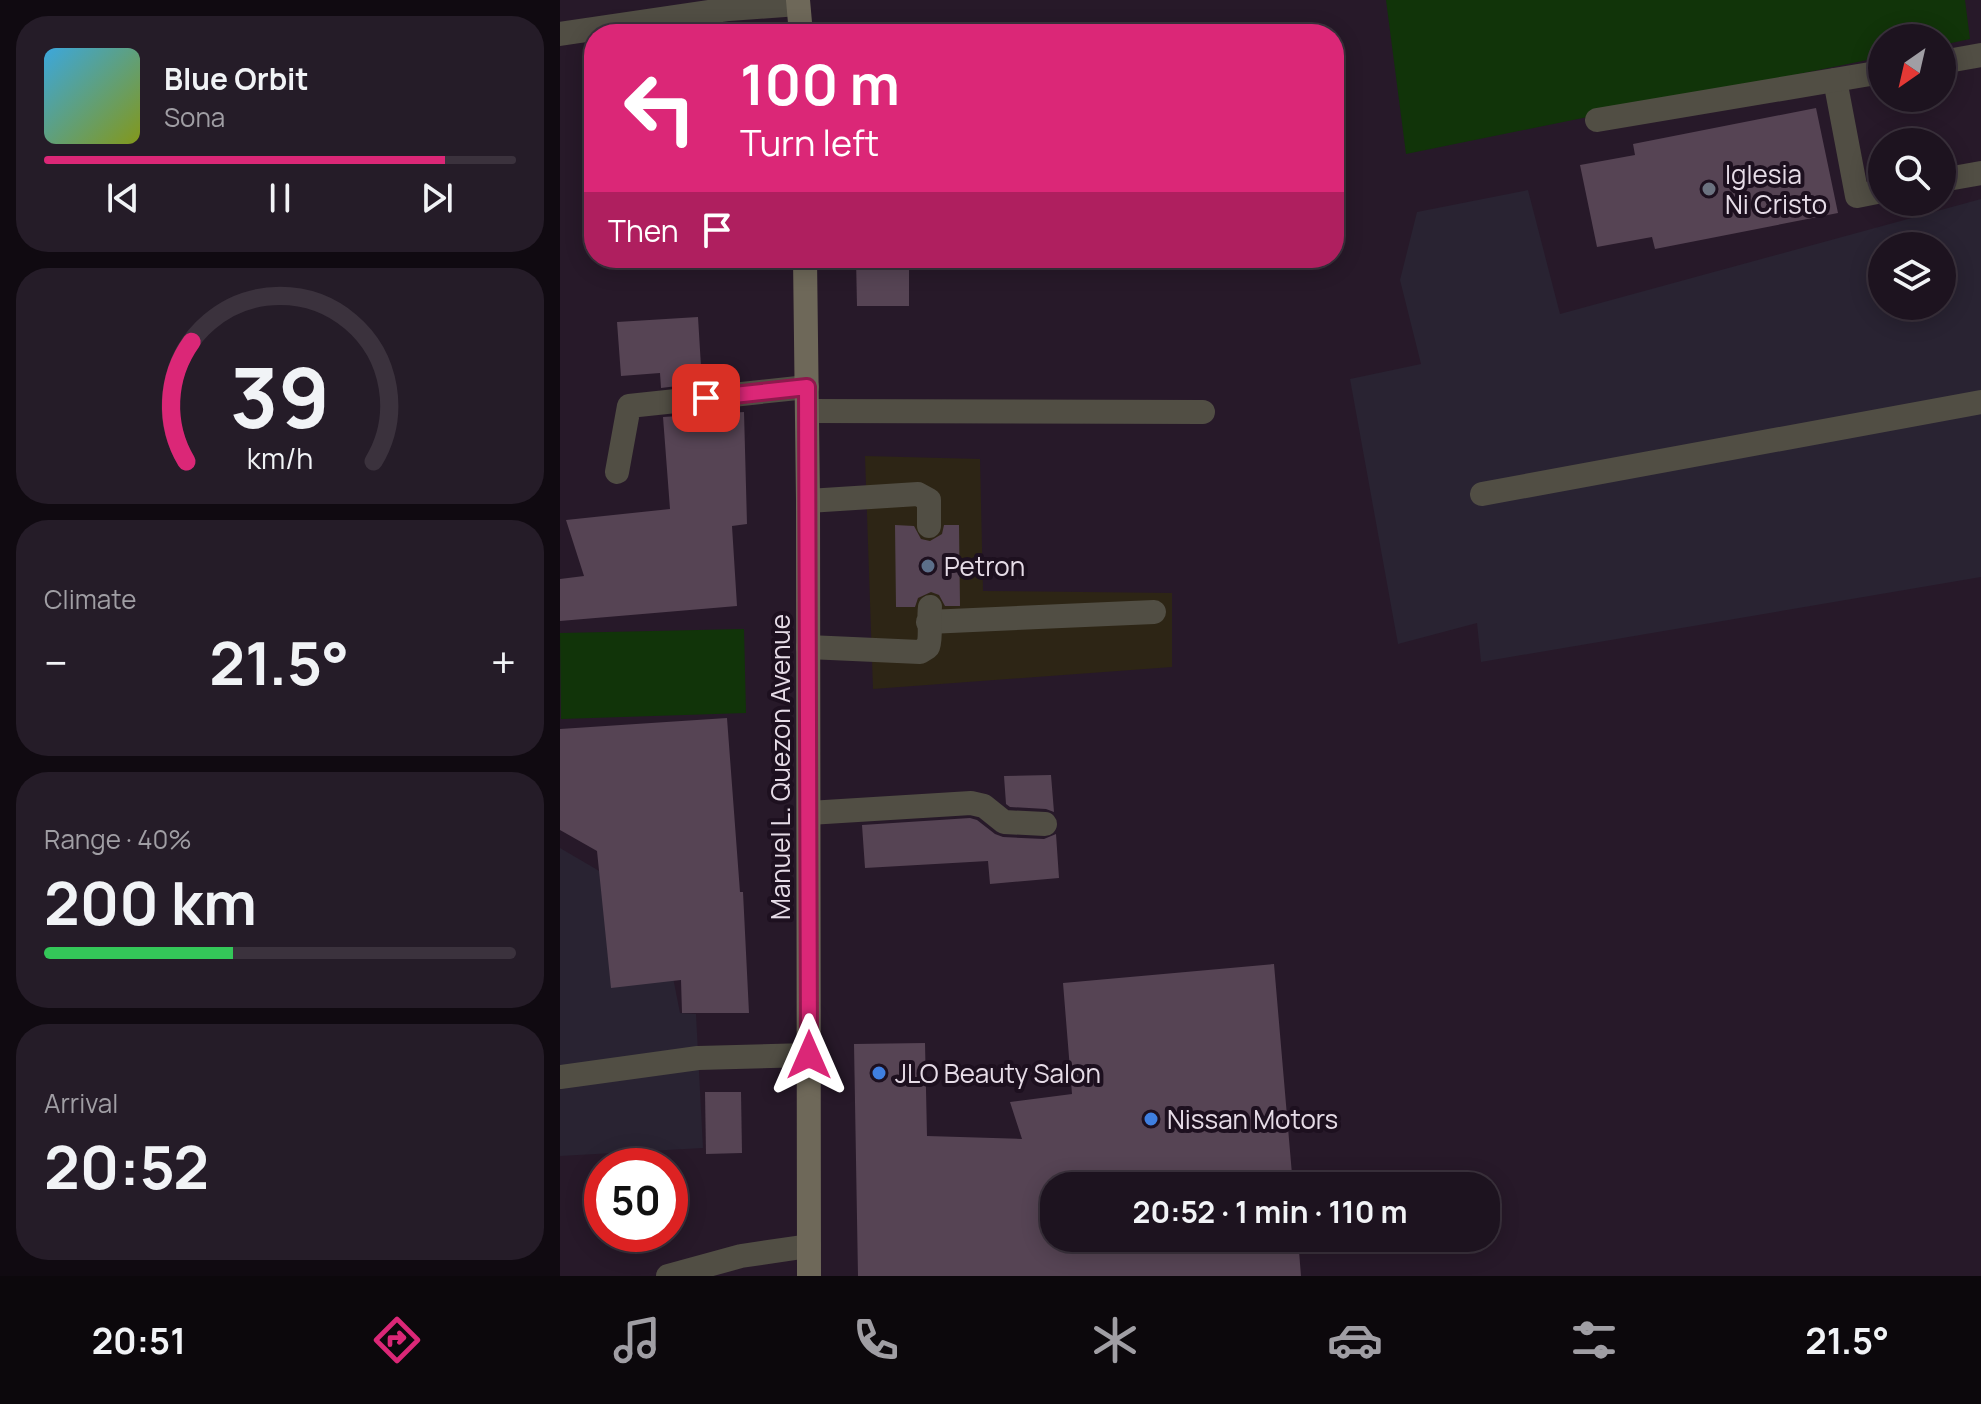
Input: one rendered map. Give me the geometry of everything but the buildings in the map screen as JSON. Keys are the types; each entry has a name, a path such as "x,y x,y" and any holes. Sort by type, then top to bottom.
{"main road":[{"path":"798,2 800,24"},
{"name":"Manuel L. Quezon Avenue","path":"805,268 809,1276"}],"street":[{"path":"680,24 798,2"},
{"path":"560,34 584,32"},
{"path":"1956,59 1981,55"},
{"path":"1597,120 1868,74"},
{"path":"1835,80 1857,196 1868,194"},
{"path":"1956,177 1981,173"},
{"path":"617,472 629,406 807,399 1203,412"},
{"path":"1482,494 1981,402"},
{"path":"808,501 918,494 929,500 929,526"},
{"path":"808,647 920,652 928,647 930,640 929,614 1154,612"},
{"path":"809,813 971,803 984,806 1004,822 1045,824"},
{"path":"560,1077 698,1058 809,1055"},
{"path":"668,1276 741,1256 809,1246"}],"shaded area":[{"path":"1528,190 1560,314 1919,216 1956,216 1956,206 1981,199 1981,577 1481,662 1477,623 1398,644 1350,379 1421,364 1400,280 1417,212"},
{"name":"Petron","path":"865,456 980,459 983,591 1172,593 1172,667 873,689"},
{"path":"560,848 659,906 680,1013 696,1014 703,1148 584,1148 584,1155 560,1156"}],"green space":[{"path":"1386,0 1965,0 1970,39 1956,42 1956,24 1868,24 1868,60 1406,154"},
{"path":"744,629 746,713 561,719 560,633"}],"place":[{"name":"Iglesia Ni Cristo","path":"1709,189"},
{"name":"Petron","path":"928,566"},
{"name":"JLO Beauty Salon","path":"879,1073"},
{"name":"Nissan Motors","path":"1151,1119"}],"route":[{"path":"706,398 807,387 809,1055"}]}
